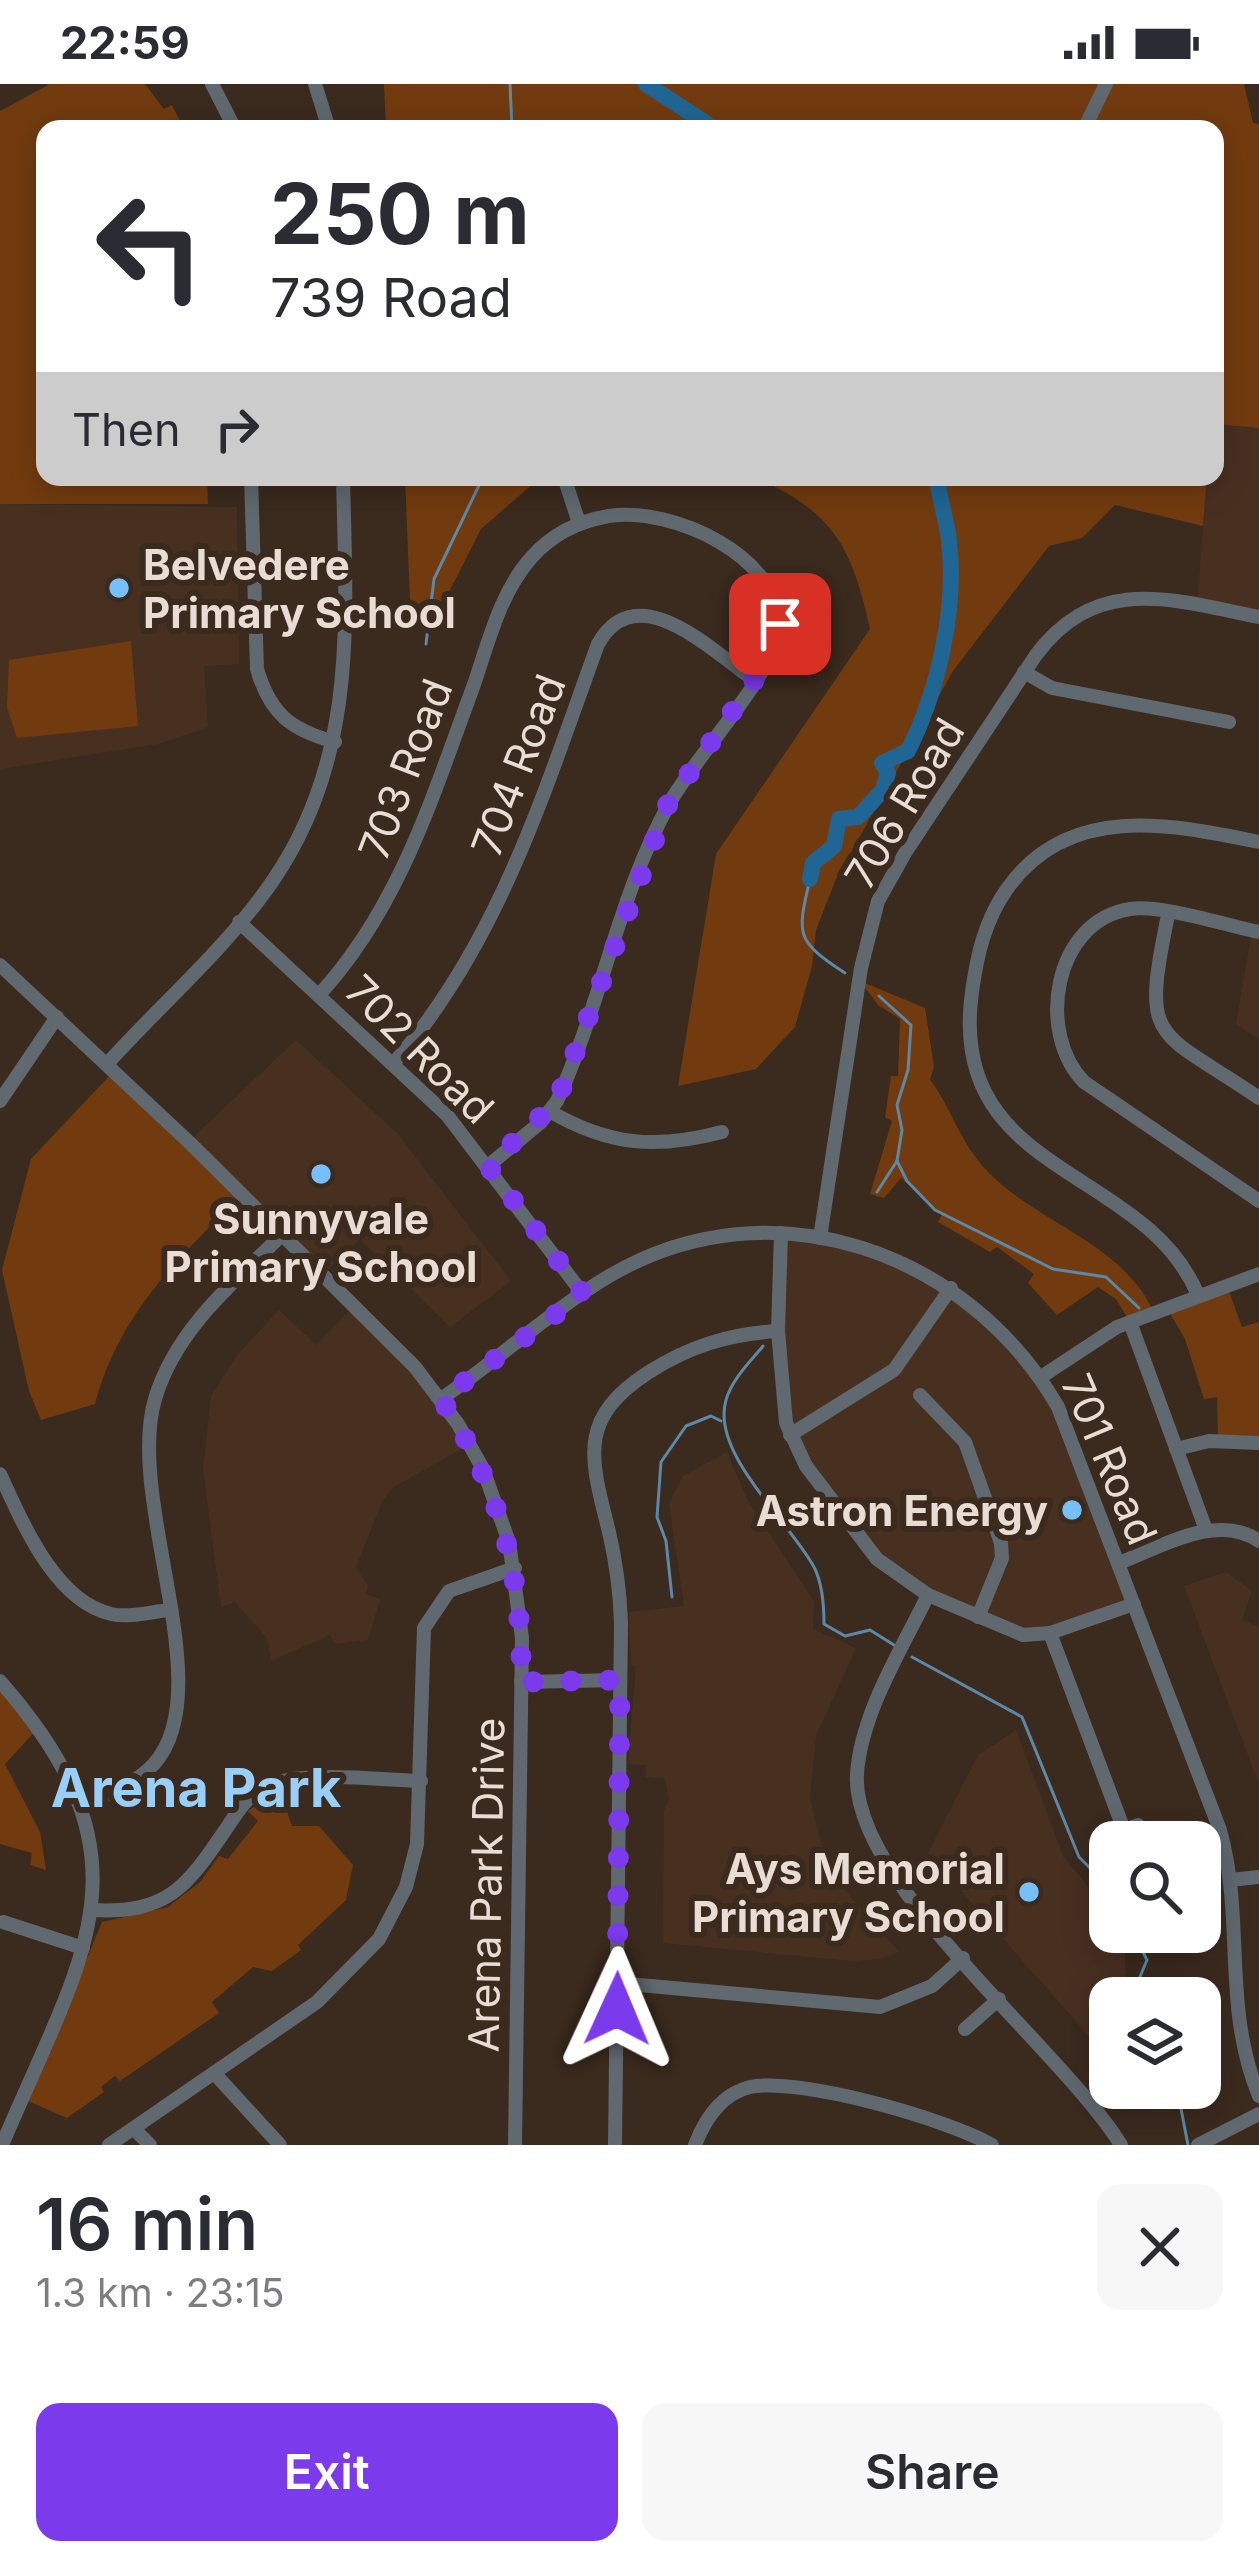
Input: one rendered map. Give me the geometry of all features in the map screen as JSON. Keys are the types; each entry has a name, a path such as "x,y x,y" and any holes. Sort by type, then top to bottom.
{"street":[{"path":"212,84 230,120"},
{"path":"315,84 325,120"},
{"path":"1088,120 1106,84"},
{"path":"251,486 257,669 264,693 289,724 335,742"},
{"path":"107,1064 239,922 296,843 335,742 346,673 343,486"},
{"path":"567,486 579,524"},
{"name":"703 Road","path":"319,995 390,898 514,581 538,550 579,524 608,516 649,517 686,529 757,569 769,584 780,624 771,656 668,804 551,1112 488,1166"},
{"name":"706 Road","path":"820,1238 861,968 878,902 904,853 1024,672 1060,627 1114,599 1154,598 1259,617"},
{"name":"704 Road","path":"394,1064 448,998 488,930 598,644 611,626 630,614 663,618 754,680"},
{"path":"1024,672 1052,688 1228,722"},
{"path":"1198,1295 1165,1242 1028,1148 996,1112 980,1079 969,1036 973,979 986,927 1016,877 1079,833 1137,823 1259,842"},
{"path":"1259,932 1130,909 1101,920 1076,942 1058,995 1059,1044 1084,1082 1259,1201"},
{"path":"1168,915 1152,997 1158,1023 1180,1045 1259,1098"},
{"name":"702 Road","path":"239,922 447,1115 583,1294"},
{"name":"Arena Park Drive","path":"0,964 283,1235 441,1399 483,1469 515,1568 521,1682 515,2145"},
{"path":"0,1101 57,1017"},
{"path":"551,1112 596,1136 648,1146 722,1132"},
{"path":"781,1233 778,1331 782,1406 790,1435 806,1466 877,1559 928,1595 1023,1635 1050,1633 1134,1604"},
{"name":"701 Road","path":"441,1399 583,1294 628,1267 686,1244 781,1233 885,1254 951,1288 1005,1332 1041,1378 1074,1444 1220,1830 1230,1880 1234,2006 1259,2096"},
{"path":"83,1803 139,1777 172,1733 179,1675 148,1465 154,1402 192,1328 283,1235"},
{"path":"1041,1378 1130,1322 1259,1274"},
{"path":"790,1435 894,1370 951,1288"},
{"path":"1130,1322 1206,1530"},
{"path":"614,2145 618,1579 592,1455 599,1421 625,1388 683,1351 716,1339 778,1331"},
{"path":"920,1395 965,1442 1001,1543 1002,1558 978,1617"},
{"path":"1176,1449 1226,1439 1259,1443"},
{"path":"0,1474 32,1538 76,1594 117,1615 169,1610"},
{"path":"1119,1563 1206,1530 1239,1530 1259,1541"},
{"path":"109,2145 342,1982 379,1939 412,1869 421,1781 420,1651 428,1618 457,1587 515,1568"},
{"path":"928,1595 869,1724 857,1791 868,1833 886,1866 1120,2145"},
{"path":"1050,1633 1121,1821"},
{"path":"521,1682 620,1680"},
{"path":"0,1681 55,1748 83,1803 92,1849 92,1910 83,1948 3,2144"},
{"path":"92,1910 134,1910 174,1894 202,1865 246,1801 271,1784 295,1779 421,1781"},
{"path":"1230,1880 1259,1877"},
{"path":"3,1922 83,1948"},
{"path":"618,1983 880,2007 932,1986 963,1958"},
{"path":"965,2029 999,1999"},
{"path":"215,2074 280,2145"},
{"path":"695,2145 707,2118 728,2097 770,2086 941,2120 992,2145"},
{"path":"1198,2145 1259,2114"},
{"path":"134,2128 150,2145"}],"shaded area":[{"path":"50,84 145,84 164,109 172,105 180,120 36,120 36,486 207,486 208,504 0,504 0,111"},
{"path":"384,84 1244,84 1253,123 1259,124 1259,428 1224,425 1224,120 386,120"},
{"path":"1224,425 1259,428 1259,616 1197,605 1206,486 1224,486"},
{"path":"405,486 531,486 481,529 445,600 411,625"},
{"path":"772,486 1206,486 1203,526 1115,505 1082,538 1049,546 953,671 836,879 816,930 812,966 795,1027 756,1069 678,1086 716,854 870,629 856,576 836,536"},
{"name":"Belvedere Primary School","path":"0,504 237,507 239,664 204,666 208,727 158,744 0,769"},
{"path":"131,641 138,726 17,738 7,707 9,660"},
{"path":"1252,931 1259,932 1259,1039 1236,1024"},
{"path":"860,981 925,1008 934,1066 930,1080 988,1172 1102,1252 1140,1289 1154,1313 1130,1322 1116,1299 1098,1287 1057,1315 1028,1283 1034,1274 997,1247 990,1252 938,1222 942,1214 901,1178 884,1198 870,1194 892,1121 885,1117 891,1076 898,1076 900,1019 878,1005"},
{"path":"296,1040 397,1133 511,1281 450,1327 360,1239 322,1275 188,1142"},
{"path":"114,1071 242,1195 173,1266 135,1315 95,1404 41,1420 29,1391 2,1270 31,1159"},
{"path":"781,1233 820,1238 934,1278 1041,1378 1134,1604 1051,1633 1007,1630 877,1560 785,1423"},
{"path":"1227,1286 1242,1327 1259,1322 1259,1441 1218,1437 1217,1397 1204,1399 1185,1339 1167,1308"},
{"path":"354,1307 401,1353 470,1444 394,1487 383,1500 356,1567 368,1586 366,1594 380,1599 368,1640 335,1644 330,1635 271,1661 267,1638 235,1602 221,1607 203,1469 211,1396 237,1355 279,1310 316,1345"},
{"path":"727,1452 747,1499 814,1602 813,1629 856,1648 816,1736 810,1798 828,1871 899,1952 880,1959 853,1961 663,1943 664,1810 669,1801 665,1779 646,1777 645,1765 628,1764 636,1666 631,1665 629,1612 684,1606 669,1504 683,1476"},
{"path":"1226,1572 1252,1591 1242,1620 1259,1627 1259,1784 1184,1586"},
{"path":"0,1680 40,1726 5,1764 40,1832 46,1870 30,1865 32,1853 0,1844"},
{"name":"Ays Memorial Primary School","path":"1016,1730 1063,1856 1089,1888 1089,1953 1125,1953 1126,1977 1089,1977 1089,2036 928,1853 978,1755"},
{"path":"279,1789 292,1826 319,1826 353,1865 346,1900 298,1945 301,1950 272,1971 253,1967 212,2002 219,2013 120,2081 115,2076 101,2087 104,2092 67,2118 28,2101 102,1922 168,1907 201,1881 219,1856 228,1859 258,1821 248,1811"}],"waterway":[{"path":"510,84 512,120"},
{"path":"646,84 701,120"},
{"path":"426,644 434,579 479,486"},
{"path":"810,879 813,863 834,846 839,819 858,817 883,790 888,773 882,763 908,751 928,702 943,649 950,594 949,541 939,486"},
{"path":"810,879 804,935 817,952 845,973"},
{"path":"877,1192 897,1161 902,1130 897,1105 908,1070 911,1025 879,996"},
{"path":"897,1161 907,1181 935,1210 1053,1269 1106,1277 1139,1308"},
{"path":"763,1346 726,1400 724,1421 730,1443 741,1466 815,1569 824,1624 845,1636 870,1630 894,1645"},
{"path":"672,1597 666,1541 657,1517 661,1462 686,1426 711,1416 721,1421"},
{"path":"912,1657 1022,1717 1079,1857 1089,1867"},
{"path":"1140,1977 1147,1960 1144,1953"},
{"path":"1181,2109 1188,2145"}],"place":[{"name":"Belvedere Primary School","path":"119,588"},
{"name":"Sunnyvale Primary School","path":"321,1174"},
{"name":"Astron Energy","path":"1072,1510"},
{"name":"Ays Memorial Primary School","path":"1029,1892"}],"district":[{"name":"Arena Park","path":"196,1787"}],"route":[{"path":"617,2009 620,1680 521,1682 520,1598 509,1542 483,1469 441,1399 583,1294 488,1166 541,1122 557,1101 668,804 771,656 780,624"}]}
